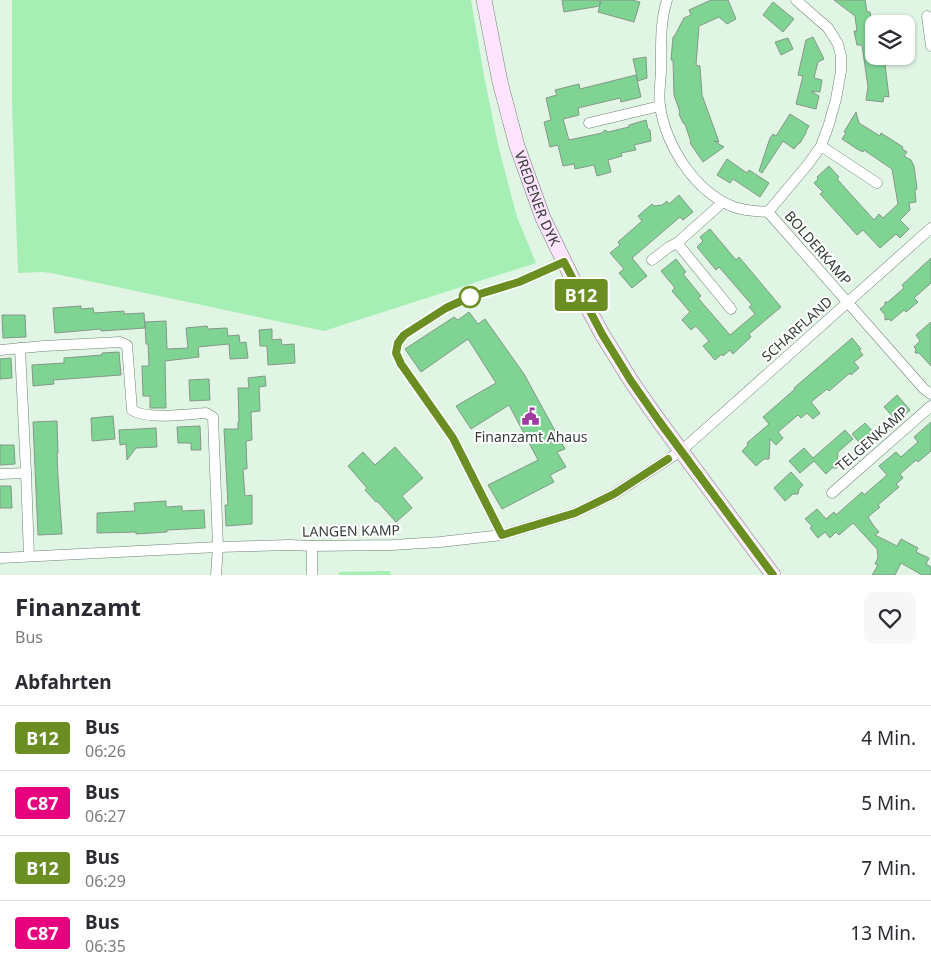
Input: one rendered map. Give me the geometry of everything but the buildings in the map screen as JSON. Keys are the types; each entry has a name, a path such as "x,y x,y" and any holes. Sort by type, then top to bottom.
{"main road":[{"name":"VREDENER DYK","path":"484,0 500,82 515,137 543,218 574,282 602,334 631,381 773,575"}],"street":[{"name":"BOLDERKAMP","path":"768,212 821,146 836,99 841,71 841,56 838,44 828,28 796,0"},
{"name":"BOLDERKAMP","path":"664,1 660,106 668,135 676,154 696,180 708,192 723,202 736,208 768,212 848,303"},
{"path":"927,16 931,46"},
{"path":"589,123 660,106"},
{"path":"821,146 877,183"},
{"path":"652,260 669,247 678,243 723,202"},
{"name":"SCHARFLAND","path":"681,450 931,228"},
{"path":"678,243 731,309"},
{"path":"848,303 924,389 931,394"},
{"path":"0,350 120,342 127,346 132,410 148,416 206,413 213,417 218,547 216,575"},
{"path":"20,348 29,556"},
{"name":"TELGENKAMP","path":"832,493 931,406"},
{"name":"LANGEN KAMP","path":"0,558 218,547 392,545 502,535 575,513 614,494 681,450"},
{"path":"0,474 26,473"},
{"path":"312,546 312,575"}],"green space":[{"path":"12,0 471,0 499,149 517,217 536,263 324,331 51,273 18,273 12,104"},
{"path":"390,571 391,575 339,575 339,572"}],"bus line":[{"name":"B12","path":"668,459 614,494 575,513 502,535 453,438 401,364 396,353 398,343 404,335 446,308 470,297 519,282 564,262 602,334 631,381 773,575"}],"place":[{"name":"Finanzamt Ahaus","path":"531,417"}]}
